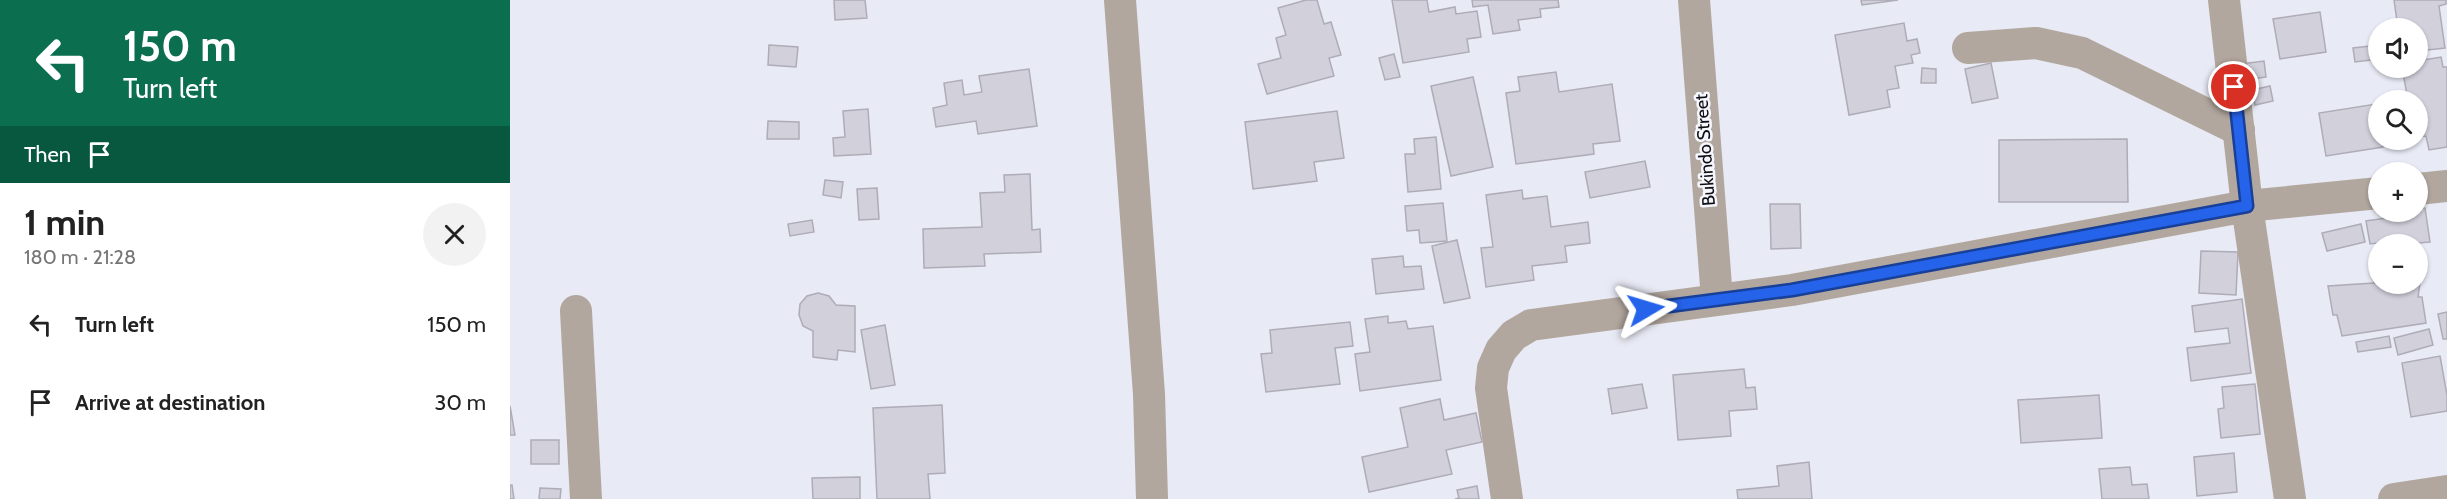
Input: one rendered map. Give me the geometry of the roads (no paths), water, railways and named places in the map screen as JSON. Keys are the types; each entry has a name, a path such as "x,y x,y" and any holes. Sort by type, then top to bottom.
{"street":[{"path":"1120,0 1149,394 1152,499"},
{"name":"Bukindo Street","path":"1694,0 1716,299"},
{"path":"2224,0 2247,206 2290,499"},
{"path":"1968,48 2036,43 2082,53 2239,130"},
{"path":"2428,188 2447,186"},
{"path":"1507,499 1491,388 1493,368 1501,350 1514,335 1531,325 1792,290 2247,206 2368,194"},
{"path":"576,311 586,499"},
{"path":"2394,499 2447,491"}]}
